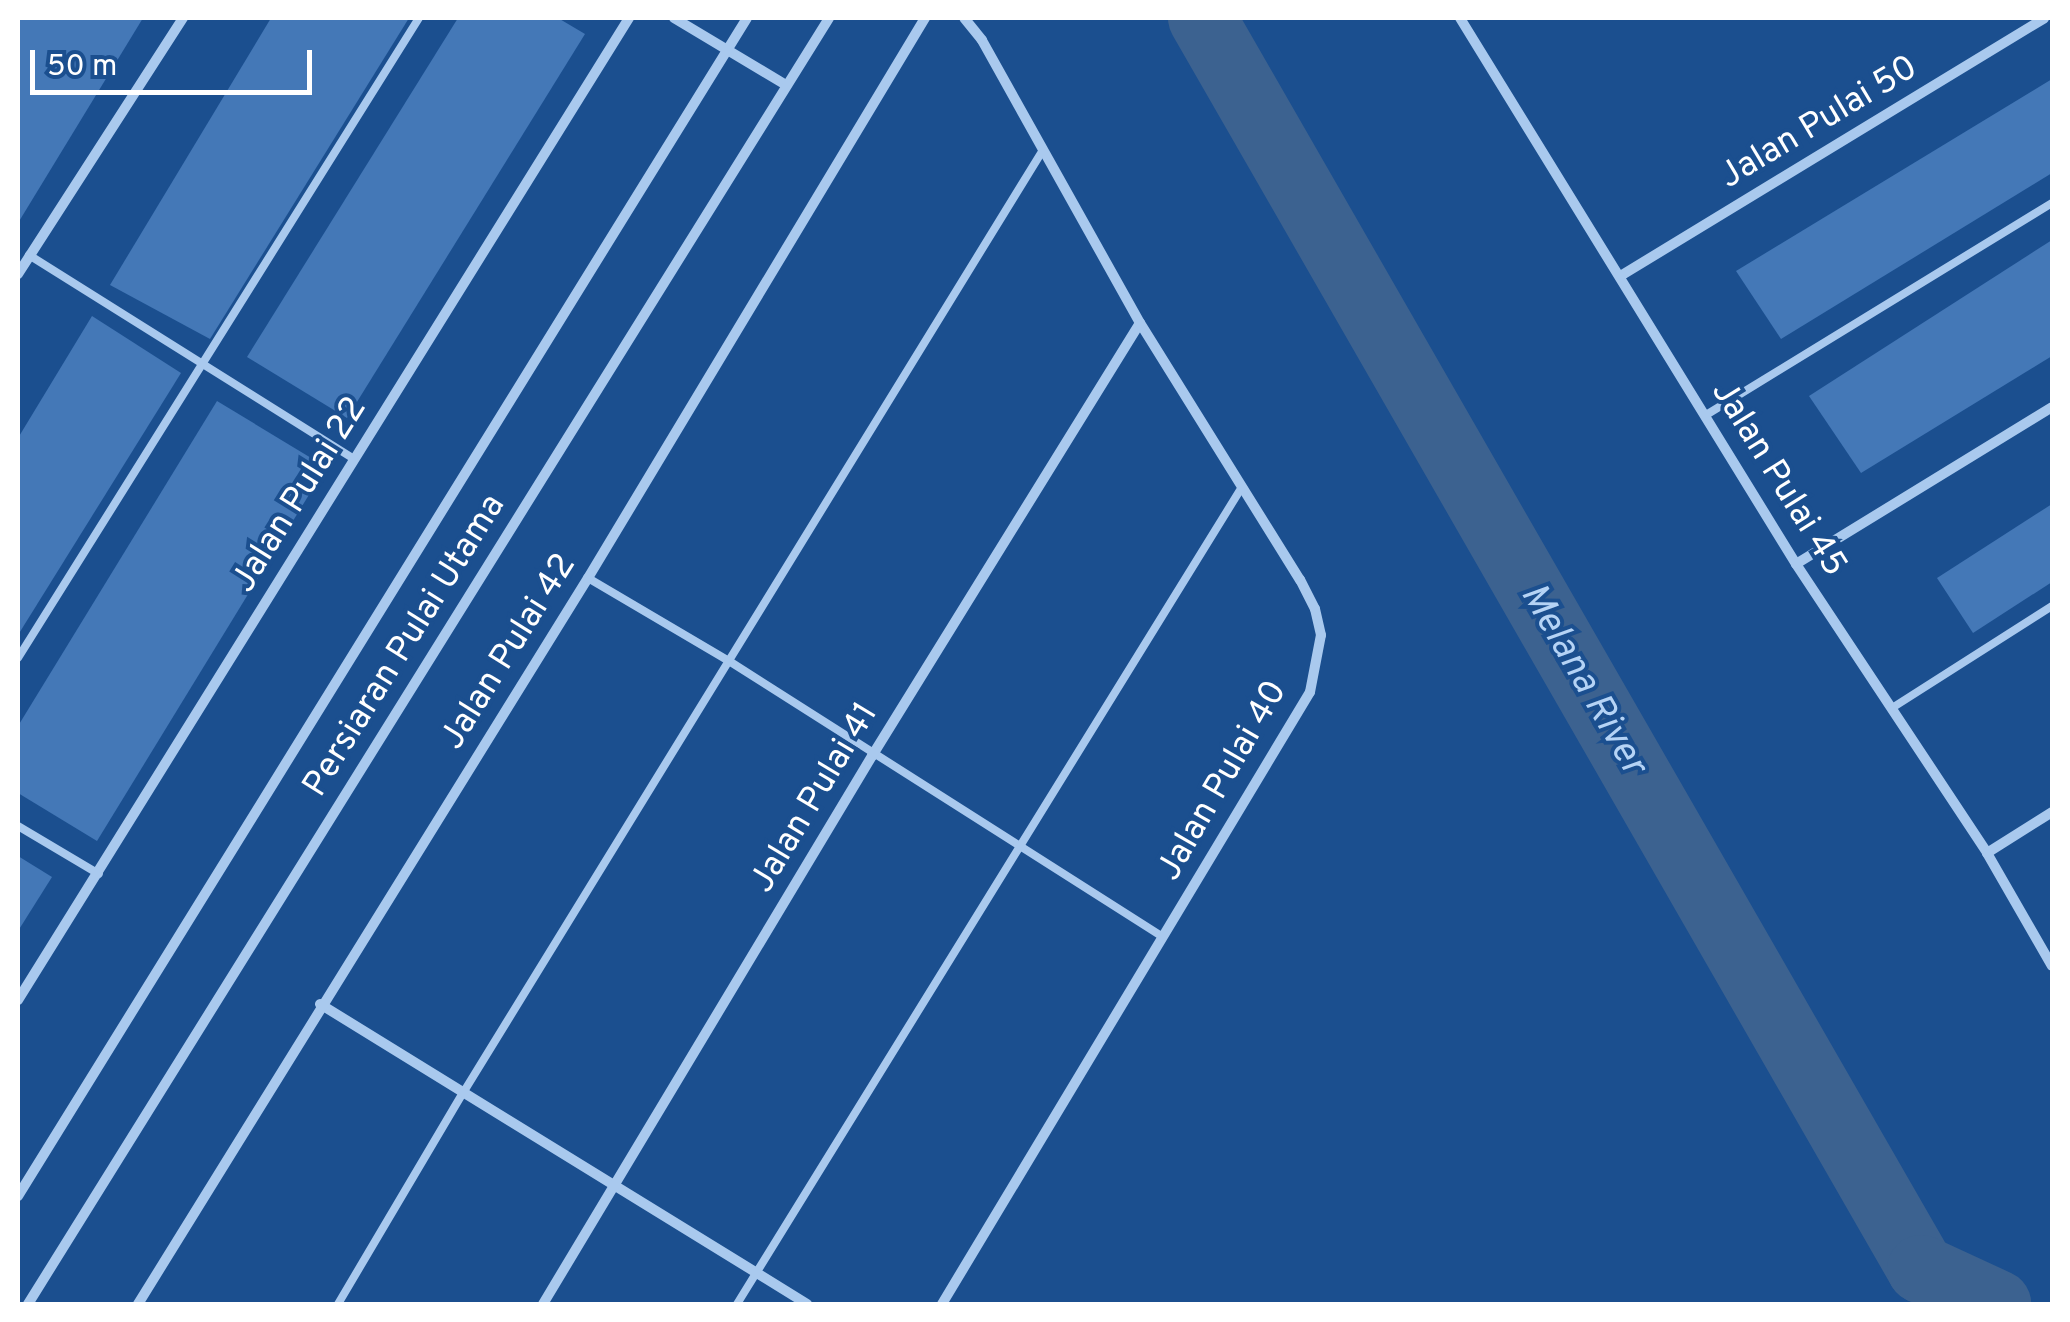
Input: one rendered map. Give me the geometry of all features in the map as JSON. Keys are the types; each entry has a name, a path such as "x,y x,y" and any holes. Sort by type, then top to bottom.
{"street":[{"path":"18,274 183,18"},
{"name":"Jalan Pulai 22","path":"18,1000 628,18"},
{"path":"674,18 786,85"},
{"name":"Persiaran Pulai Utama","path":"18,1196 747,18"},
{"name":"Persiaran Pulai Utama","path":"28,1304 829,18"},
{"name":"Jalan Pulai 40","path":"942,1304 1310,692 1322,635 1300,580 1140,323 982,40 964,18"},
{"name":"Jalan Pulai 45","path":"1460,18 1622,275 1796,564 1988,852 2052,966"},
{"name":"Jalan Pulai 50","path":"1622,275 2044,18"},
{"name":"Jalan Pulai 42","path":"138,1304 320,1004 588,578 921,21"},
{"name":"Jalan Pulai 41","path":"542,1304 872,756 1140,323"},
{"path":"1796,564 2052,407"},
{"path":"1988,852 2052,812"},
{"path":"320,1004 806,1304"}],"lane":[{"path":"18,658 419,18"},
{"path":"338,1304 464,1092 1044,150"},
{"path":"1706,415 2052,203"},
{"path":"29,255 354,459"},
{"path":"737,1304 1242,487"},
{"path":"588,578 729,661 872,756 1163,937"},
{"path":"1892,708 2052,606"},
{"path":"18,826 99,874"}],"building":[{"path":"18,18 143,18 18,223"},
{"path":"271,18 409,18 210,339 110,285"},
{"path":"458,18 558,18 585,34 347,418 247,357"},
{"path":"2052,79 2052,173 1781,339 1736,271"},
{"path":"2052,240 2052,356 1861,473 1809,396"},
{"path":"92,316 181,373 18,635 18,438"},
{"path":"217,401 326,467 97,841 18,793 18,726"},
{"path":"2052,504 2052,582 1973,633 1937,578"},
{"path":"18,856 52,877 18,931"}],"waterway":[{"name":"Melana River","path":"1202,18 1921,1269 1997,1304"}]}
